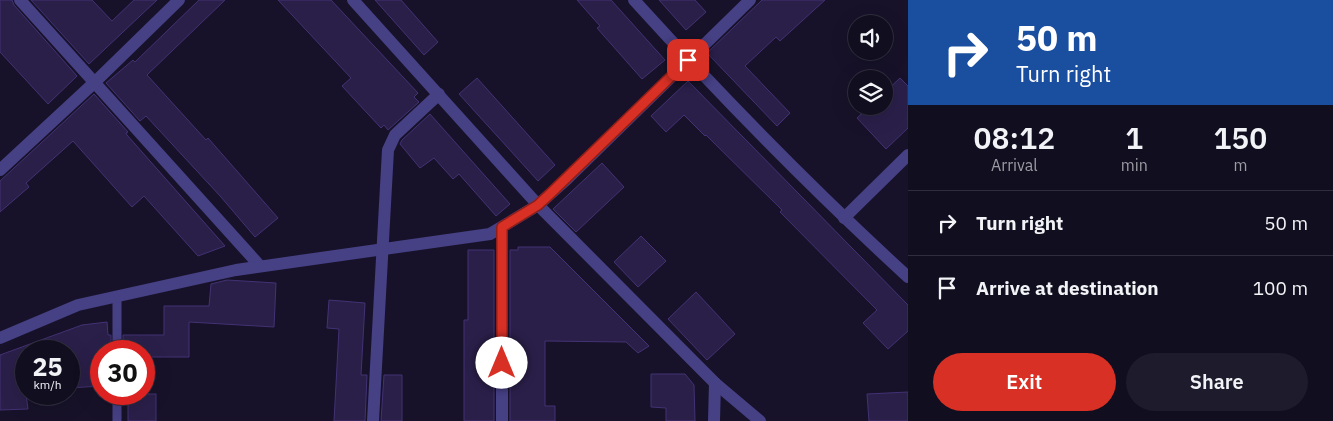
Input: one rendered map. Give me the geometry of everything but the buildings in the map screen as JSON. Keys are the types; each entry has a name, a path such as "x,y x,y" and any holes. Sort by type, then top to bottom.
{"street":[{"path":"20,0 260,266"},
{"path":"0,170 95,82 179,0"},
{"path":"353,0 538,205 715,383 760,421"},
{"path":"634,0 688,60 844,218 908,277"},
{"path":"0,338 78,305 236,270 490,234 538,205 567,179 750,0"},
{"path":"373,421 388,150 395,135 439,94"},
{"path":"844,218 908,155"},
{"path":"502,227 502,421"},
{"path":"714,421 715,383"}],"lane":[{"path":"117,296 117,340"},
{"path":"117,405 117,421"}],"route":[{"path":"502,363 502,227 538,205 567,179 688,60"}]}
